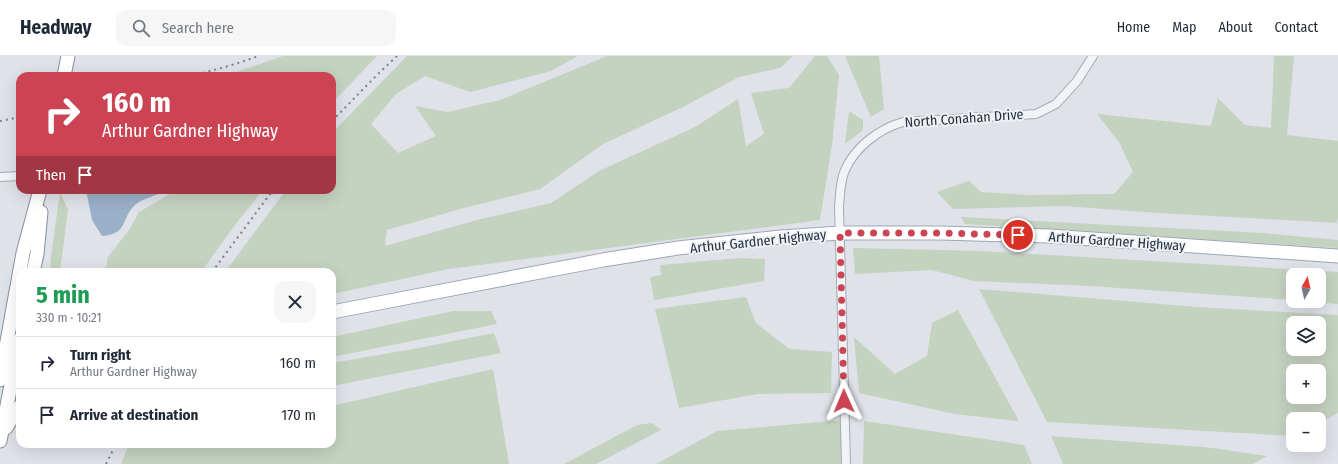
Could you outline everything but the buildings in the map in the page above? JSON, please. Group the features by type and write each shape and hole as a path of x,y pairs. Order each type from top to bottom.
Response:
{"main road":[{"path":"65,72 68,56"},
{"path":"21,268 23,253 41,194"},
{"path":"34,268 37,254 42,194"},
{"name":"Arthur Gardner Highway","path":"336,313 603,260 670,250 781,237 840,233 940,233 1049,236 1338,256"},
{"path":"0,440 16,318"},
{"path":"0,349 14,336"},
{"path":"0,440 16,412"}],"street":[{"name":"North Conahan Drive","path":"846,464 839,206 840,190 845,171 855,154 873,137 892,125 902,122 1036,114 1056,104 1076,81 1093,56"},
{"path":"0,177 16,176"}],"green space":[{"path":"283,56 377,56 336,99 336,72 237,72"},
{"path":"407,56 578,56 551,71 470,92 425,76 396,94 371,124 398,153 436,136 415,106 448,112 500,100 607,56 793,56 780,68 739,77 683,107 603,144 540,189 464,208 387,230 385,246 477,220 551,203 599,171 695,127 738,99 746,146 764,134 751,93 789,88 815,56 827,56 839,75 832,145 820,220 449,269 336,293 336,268 228,268 283,194 336,194 336,129"},
{"path":"845,56 879,56 884,109 871,117"},
{"path":"1274,56 1294,56 1287,135 1338,141 1337,223 1064,206 953,209 937,192 969,181 981,192 1028,195 1114,194 1133,172 1119,142 1097,114 1211,126 1218,98 1245,125 1271,128"},
{"path":"849,111 863,120 863,130 845,144"},
{"path":"60,194 61,194 68,209 61,268 50,268"},
{"path":"170,194 260,194 204,268 106,268 108,257 129,230 139,212"},
{"path":"961,217 1263,233 1338,240 1338,248 965,224"},
{"path":"853,248 981,251 1286,269 1286,300 1090,286 974,281 932,270 855,274"},
{"path":"739,258 765,259 764,281 654,300 650,277 661,275 660,265"},
{"path":"1326,271 1338,272 1338,304 1326,303"},
{"path":"979,289 1197,307 1338,315 1338,413 1326,420 1326,412 1286,412 1286,436 1047,422"},
{"path":"746,297 756,323 789,349 832,352 831,393 758,394 679,408 655,309"},
{"path":"958,310 1019,421 955,414 859,393 854,337 895,374 927,356 932,323"},
{"path":"453,311 491,311 497,324 336,356 336,336"},
{"path":"494,333 501,353 336,385 336,362"},
{"path":"493,369 509,464 121,464 127,448 336,448 336,405"},
{"path":"843,420 842,464 656,464 717,431"},
{"path":"864,421 1024,445 1032,464 863,464"},
{"path":"652,423 661,430 596,464 564,464 637,425"},
{"path":"1051,436 1205,447 1267,456 1253,464 1063,464"}],"water":[{"path":"87,194 158,194 135,205 130,210 120,229 111,235 102,236 92,220"}],"railway":[{"path":"206,72 259,56"},
{"path":"336,117 397,56"},
{"path":"0,121 16,118"},
{"path":"215,268 270,194"},
{"path":"106,464 114,448"}],"route":[{"path":"844,401 840,233 1018,235"}]}
